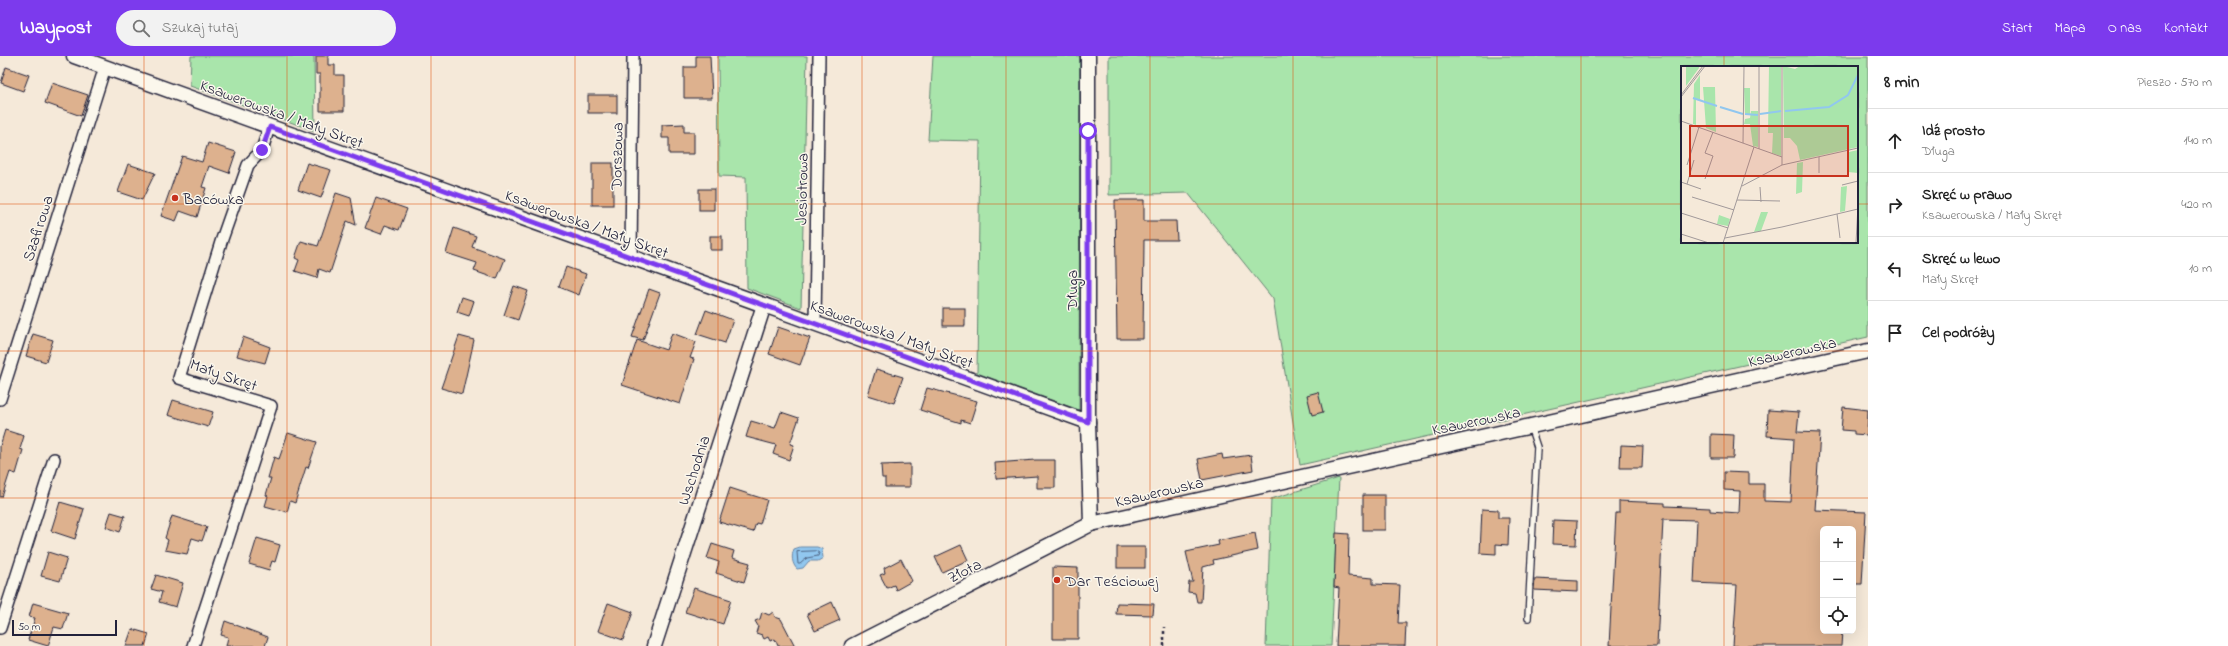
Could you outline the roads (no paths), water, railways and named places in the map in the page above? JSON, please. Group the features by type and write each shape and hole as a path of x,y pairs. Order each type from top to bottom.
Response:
{"street":[{"name":"Ksawerowska / Mały Skręt","path":"74,56 1088,422"},
{"name":"Dorszowa","path":"631,257 633,56"},
{"name":"Jesiotrowa","path":"816,323 819,56"},
{"name":"Długa","path":"1088,56 1088,422 1091,524"},
{"name":"Szafirowa","path":"0,399 105,67"},
{"name":"Mały Skręt","path":"193,646 271,406 179,378 221,242 248,165 262,150 270,127"},
{"name":"Wschodnia","path":"654,646 764,305"},
{"name":"Ksawerowska","path":"1091,524 1868,351"},
{"path":"0,628 54,459"},
{"name":"Złota","path":"852,646 1091,524"}],"lane":[{"path":"1528,618 1536,448 1530,426"}],"water":[{"path":"800,547 817,547 822,549 823,558 818,561 809,561 803,568 797,569 792,560 792,554 794,549"}],"place":[{"name":"Bacówka","path":"175,198"},
{"name":"Dar Teściowej","path":"1057,580"}]}
